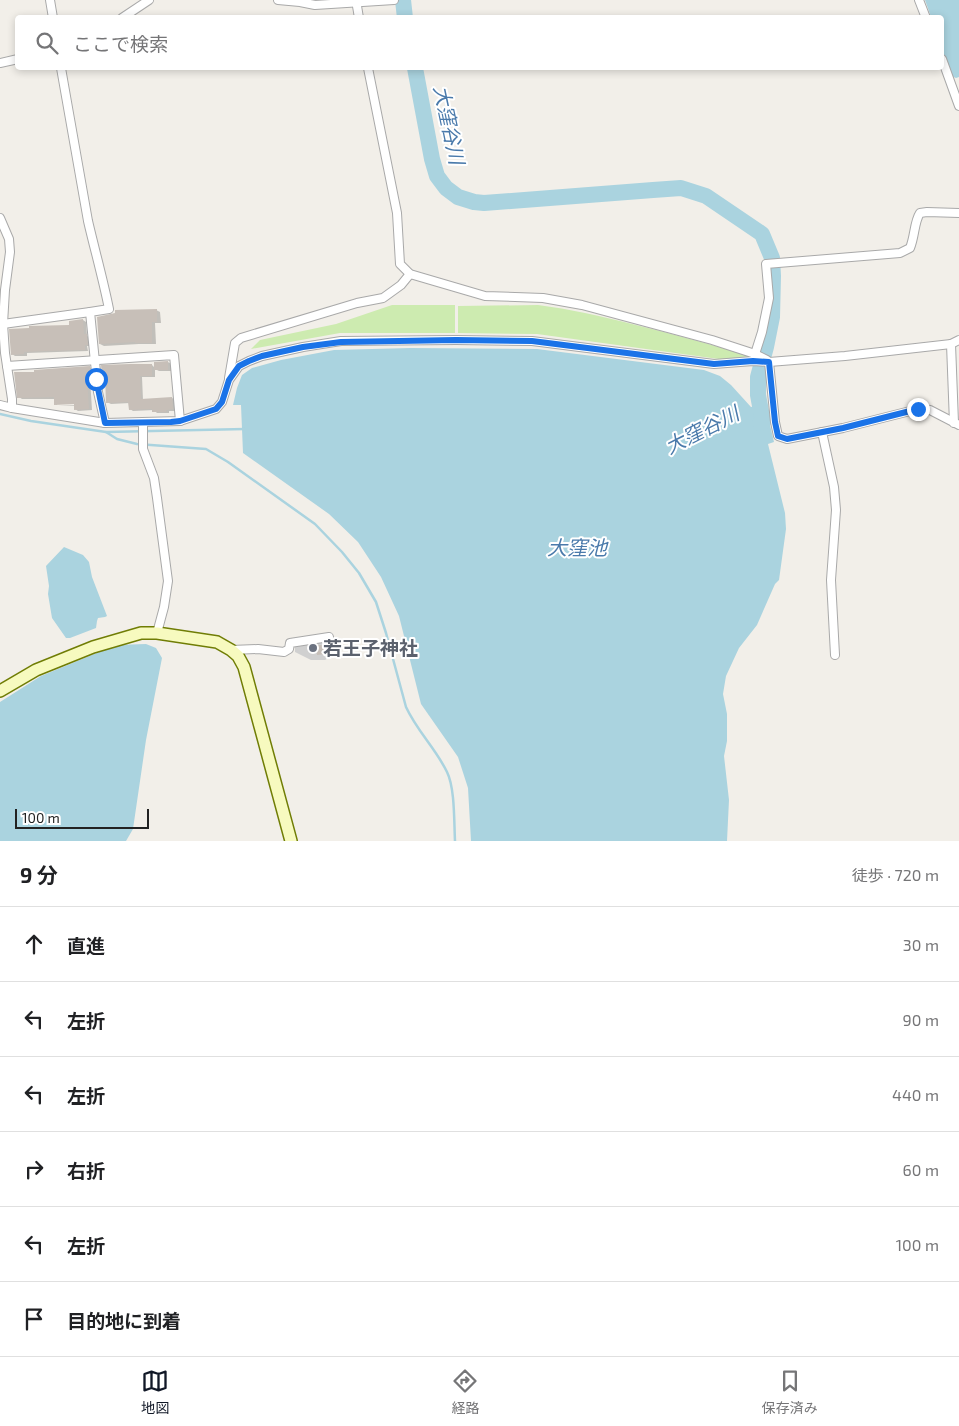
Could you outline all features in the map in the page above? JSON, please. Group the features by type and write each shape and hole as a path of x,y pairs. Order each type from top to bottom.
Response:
{"street":[{"path":"50,0 52,15"},
{"path":"126,15 149,0"},
{"path":"278,0 315,5 394,0"},
{"path":"919,0 925,15"},
{"path":"356,2 358,15"},
{"path":"0,63 15,60"},
{"path":"944,65 959,106"},
{"path":"3,324 109,309 88,222 61,70"},
{"path":"368,70 397,214 400,264 410,274 486,296 543,298 582,305 712,340 763,359"},
{"path":"957,424 930,410 918,409 787,439 778,436 763,359 762,332 769,298 766,264 900,253 910,248 914,238 916,219 920,214 927,212 959,213"},
{"path":"0,218 9,239 10,252 3,324 12,408"},
{"path":"0,404 12,408 105,423 143,425 180,421 216,409 222,402 229,380 235,343 241,338 383,298 401,285 410,274"},
{"path":"90,312 98,392 105,423"},
{"path":"229,380 239,366 262,356 303,347 341,342 532,341 714,364 763,359 845,356 951,344 959,340"},
{"path":"951,344 957,424"},
{"path":"7,366 174,356 180,421"},
{"path":"143,425 143,443 154,478 168,581 157,634"},
{"path":"822,432 834,488 836,510 831,580 835,655"},
{"path":"0,691 36,670 93,647 130,635 141,633 157,634 217,642 238,656 244,667 291,841"},
{"path":"230,650 284,652 289,649 290,643 329,637"}],"shaded area":[{"name":"若王子神社","path":"322,640 327,641 331,645 330,657 325,660 311,660 295,652 295,645"}],"green space":[{"path":"392,305 455,305 455,333 340,333 251,349 260,340 336,324"},
{"path":"538,305 620,321 692,339 751,357 750,359 726,360 537,334 458,333 458,306"}],"water":[{"path":"925,0 959,0 959,77 951,76 944,54 944,15 930,15"},
{"name":"大窪池","path":"410,348 537,349 704,370 720,376 751,407 765,404 774,442 768,444 785,513 786,529 779,580 775,584 757,625 739,648 726,676 723,694 727,714 727,741 724,756 729,800 727,841 471,841 468,788 458,757 421,704 399,616 381,577 358,542 329,514 243,453 241,405 233,405 242,375 252,368 281,360 334,350"},
{"path":"64,547 83,555 89,562 92,577 107,616 98,618 96,628 70,638 66,638 52,618 46,566"},
{"path":"146,644 156,648 162,658 146,740 133,829 126,841 0,841 0,702 41,676 116,645"}],"building":[{"path":"157,309 157,322 152,322 152,343 99,344 97,317 115,313 115,310"},
{"path":"83,319 84,334 87,334 88,345 85,345 85,350 24,352 24,354 11,355 9,329 29,328 29,326 69,325 69,321"},
{"path":"168,361 168,370 154,370 154,362"},
{"path":"152,364 152,376 140,376 141,399 172,397 173,409 166,410 166,412 152,412 152,409 129,410 128,402 106,403 105,376 102,376 101,365"},
{"path":"90,366 91,376 87,376 89,409 74,410 74,404 54,405 54,397 17,398 14,372 34,372 34,370"},
{"path":"316,645 324,645 325,654 317,655"}],"waterway":[{"name":"大窪谷川","path":"403,0 405,15"},
{"name":"大窪谷川","path":"415,70 432,159 437,176 446,188 458,197 484,203 681,188 706,196 762,234 772,258 773,276 772,317 758,377 758,395 763,422 760,423"},
{"path":"0,414 31,421 106,432 245,429"},
{"path":"106,432 117,439 137,444 206,449 228,462 315,524 342,552 359,573 376,602 406,707 438,756 450,779 453,796 455,841"}],"place":[{"name":"若王子神社","path":"313,648"}],"route":[{"path":"96,379 105,423 171,422 180,421 216,409 222,402 229,380 239,366 262,356 303,347 341,342 532,341 714,364 767,361 769,362 778,436 787,439 843,428 918,409"}]}
